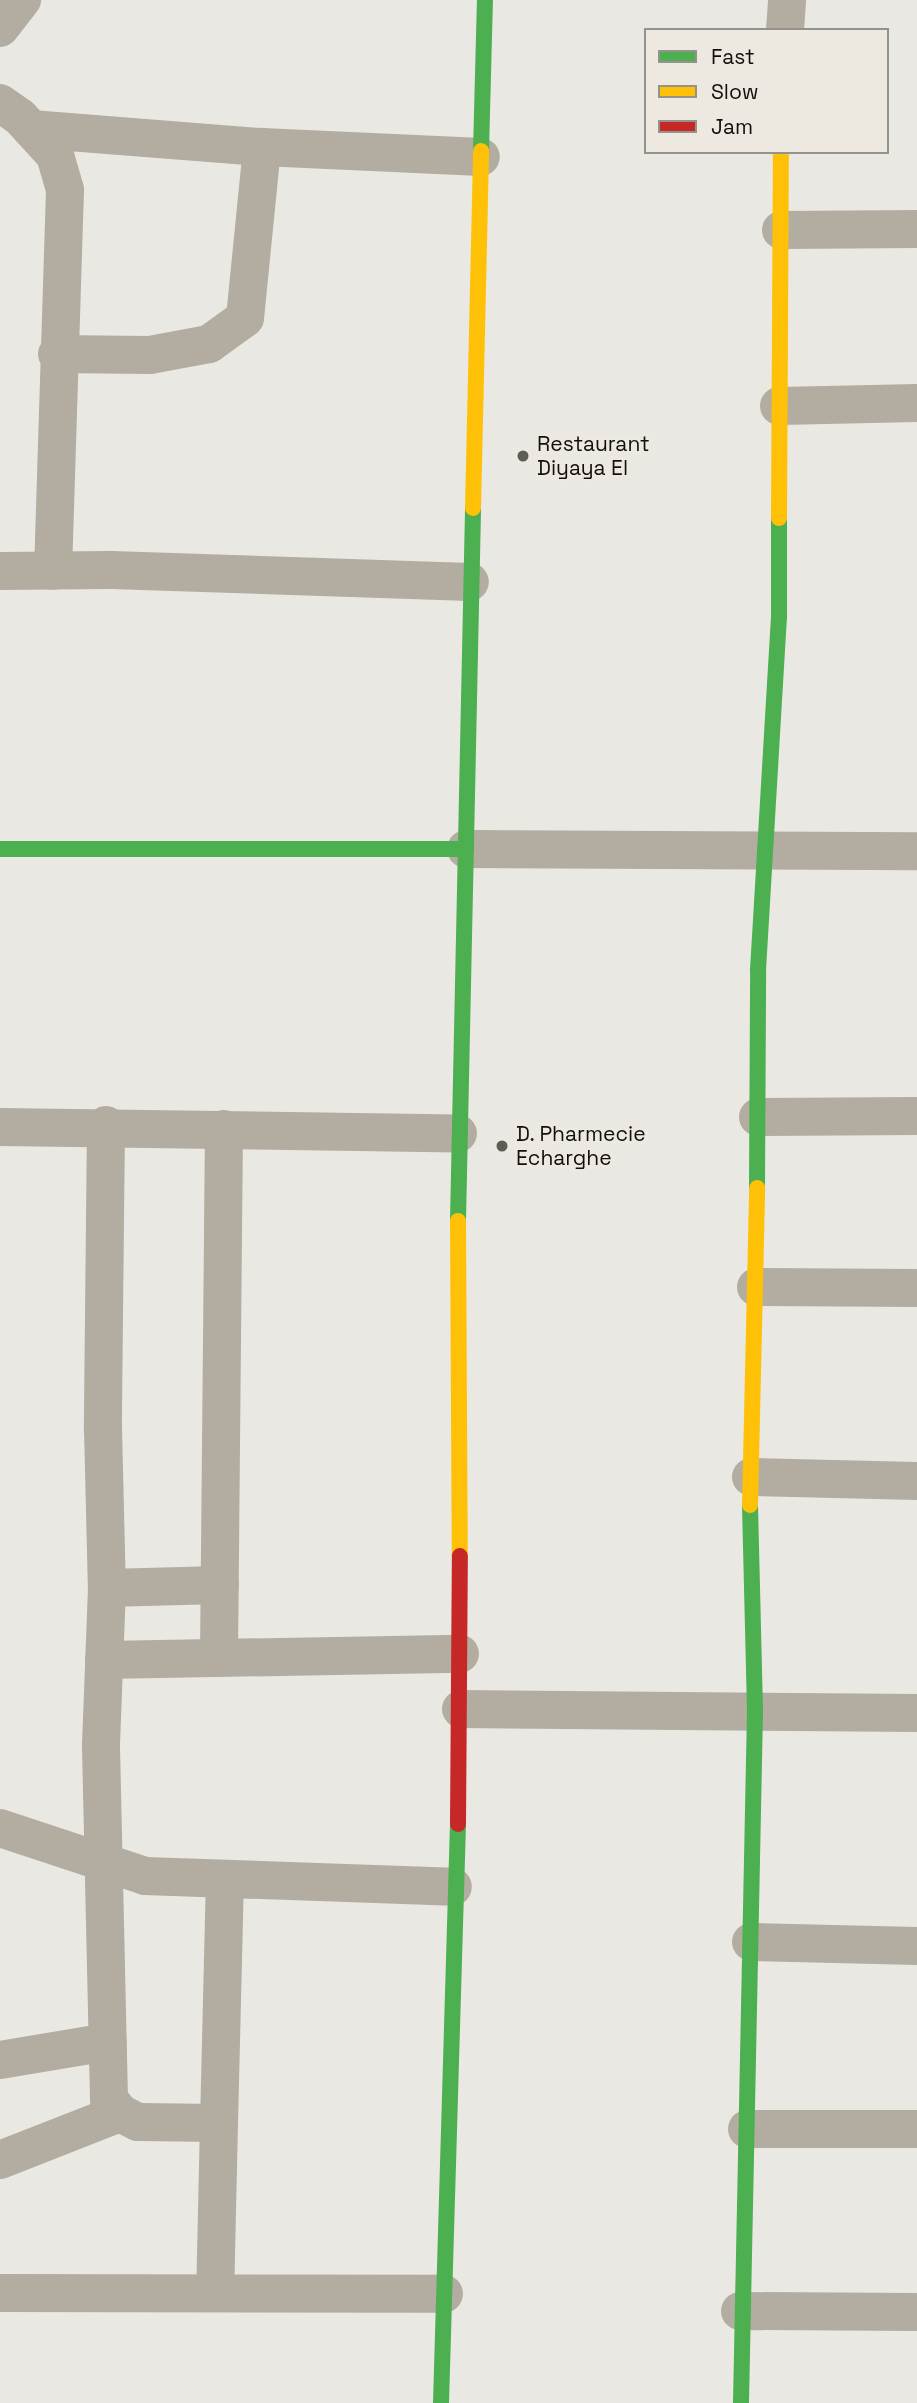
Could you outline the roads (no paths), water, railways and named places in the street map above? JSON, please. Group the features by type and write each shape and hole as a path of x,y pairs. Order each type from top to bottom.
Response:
{"street":[{"path":"0,28 22,0"},
{"path":"441,2403 453,1888 461,1709 458,1133 485,0"},
{"path":"785,28 786,0"},
{"path":"0,103 32,130 55,155 65,190 57,355 53,571"},
{"path":"32,130 262,147 481,157"},
{"path":"57,355 150,355 209,344 245,318 262,147"},
{"path":"740,2403 755,1710 748,1553 765,850 779,617 781,154"},
{"path":"780,230 917,229"},
{"path":"779,406 917,403"},
{"path":"0,571 470,582"},
{"path":"0,849 917,851"},
{"path":"758,1117 917,1116"},
{"path":"0,1127 106,1125 458,1133"},
{"path":"106,1125 103,1429 107,1588 101,1747 106,1865 109,2099 120,2113 138,2122 219,2123"},
{"path":"219,1658 224,1129"},
{"path":"756,1287 917,1288"},
{"path":"751,1476 917,1481"},
{"path":"107,1588 220,1585"},
{"path":"104,1660 460,1654"},
{"path":"461,1709 917,1713"},
{"path":"0,1828 145,1876 453,1888"},
{"path":"215,2293 225,1879"},
{"path":"751,1942 917,1946"},
{"path":"0,2060 108,2042"},
{"path":"0,2160 120,2113"},
{"path":"747,2129 917,2129"},
{"path":"0,2293 444,2294"},
{"path":"740,2311 917,2312"}],"place":[{"name":"Restaurant Diyaya El","path":"523,456"},
{"name":"D. Pharmecie Echarghe","path":"502,1146"}]}
